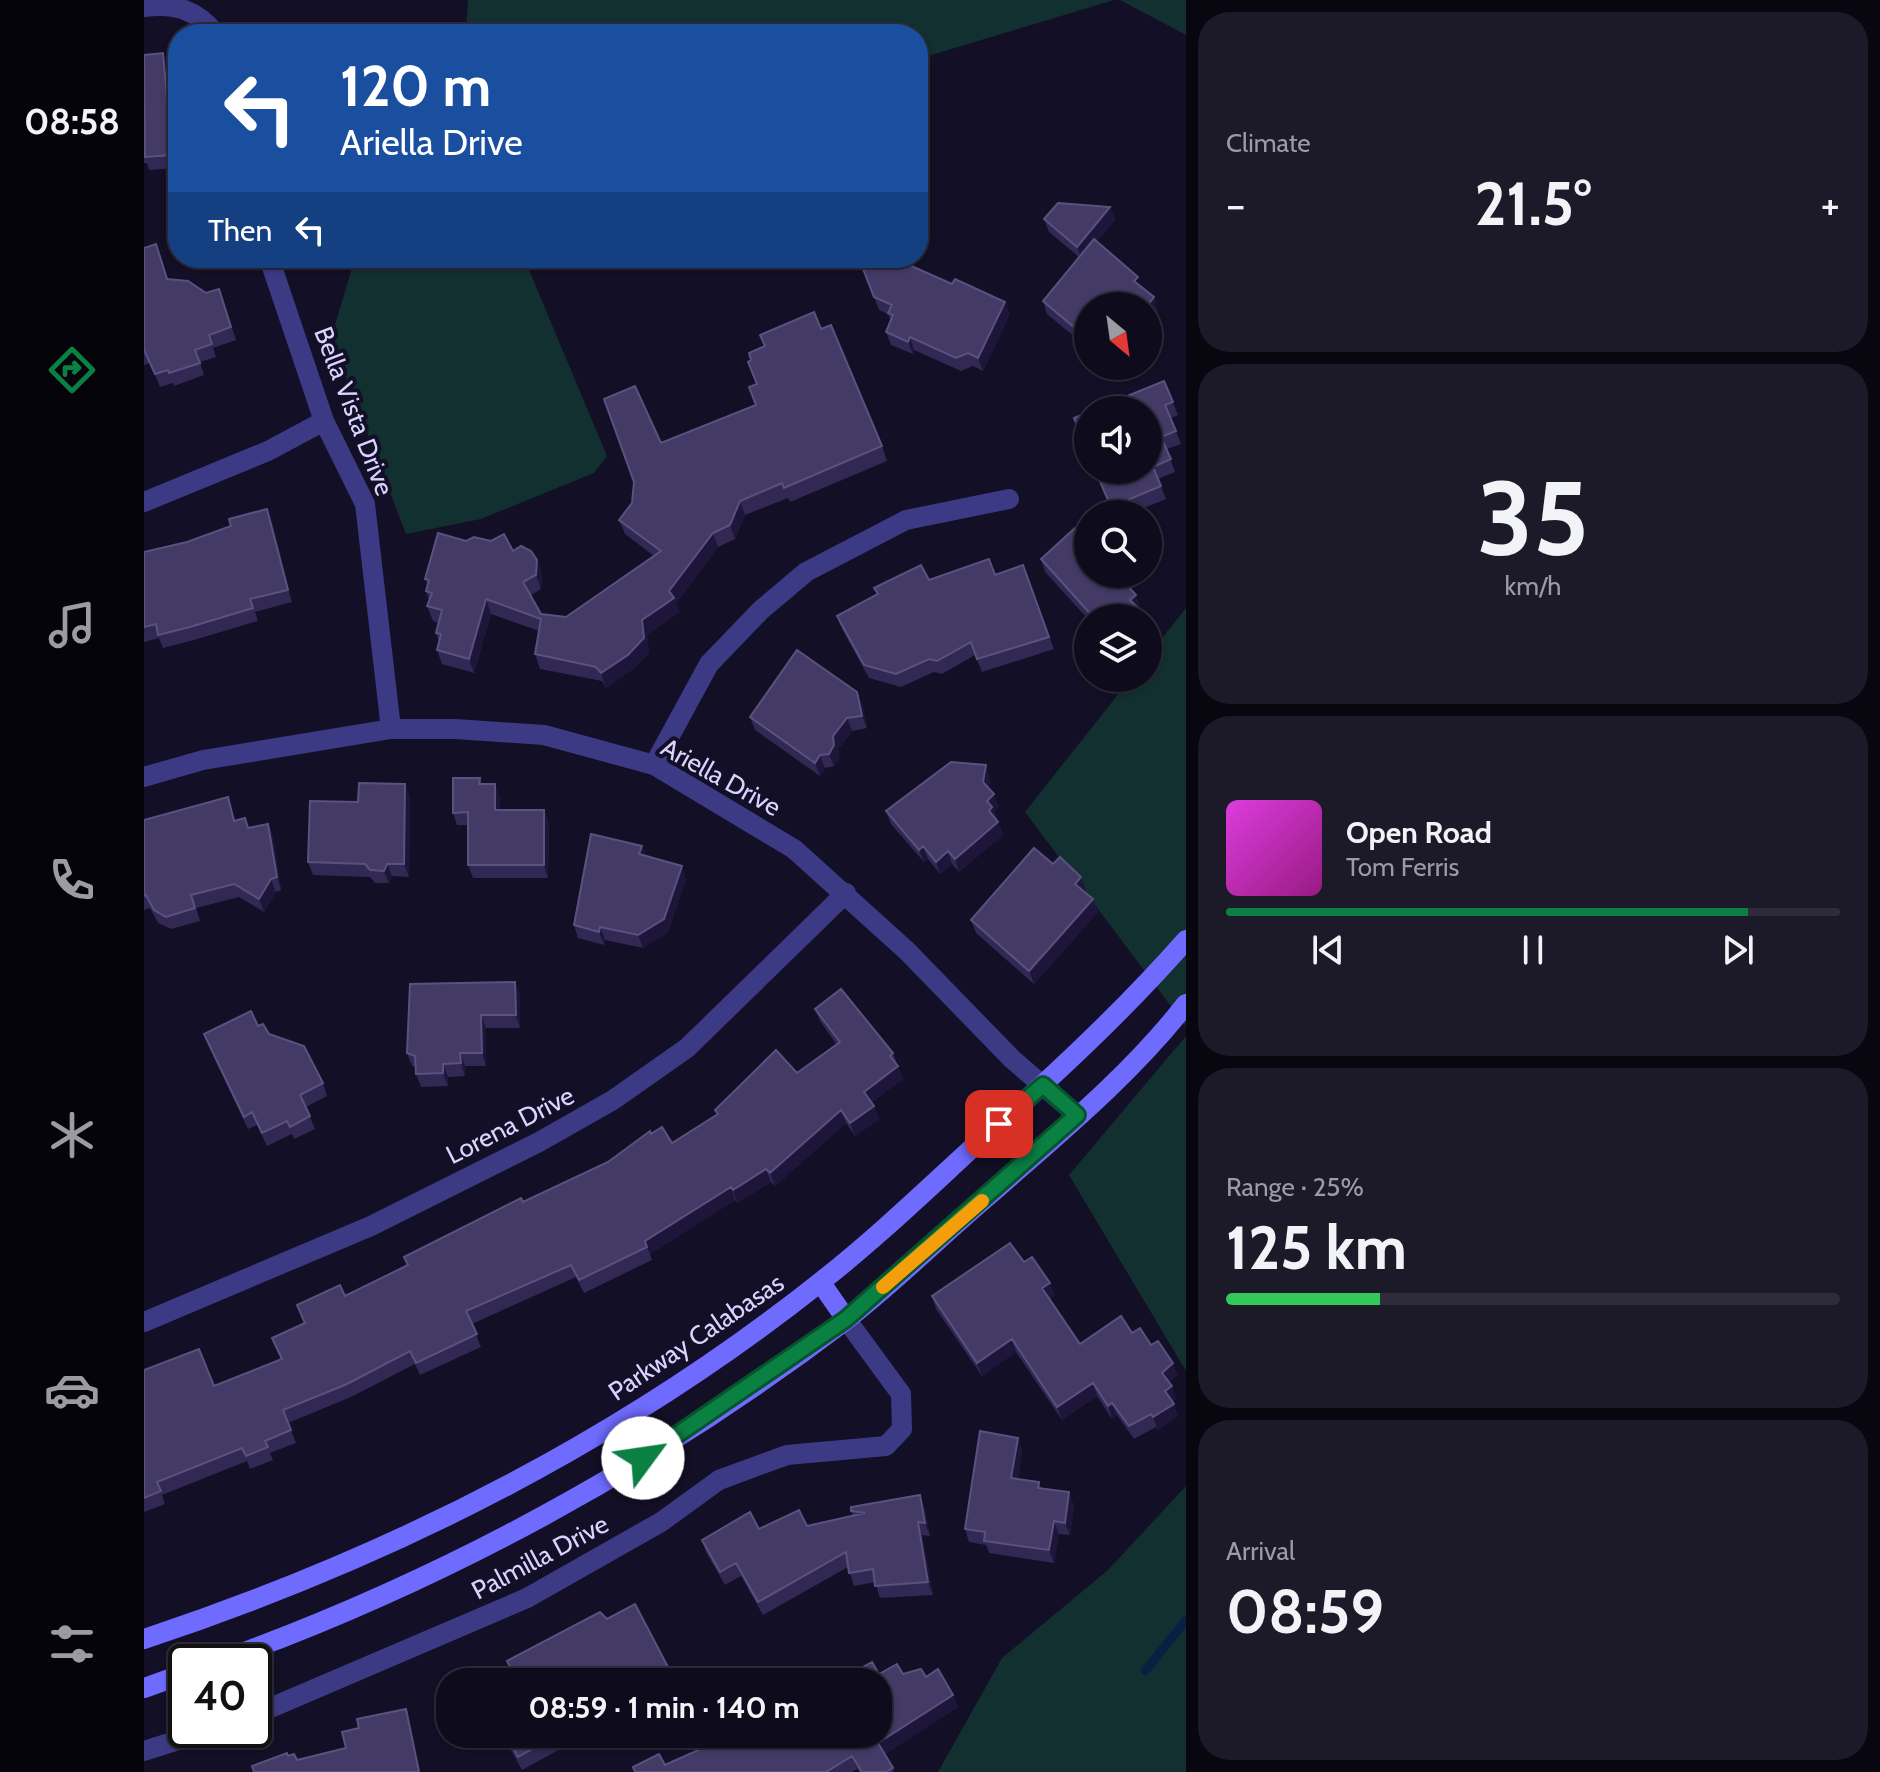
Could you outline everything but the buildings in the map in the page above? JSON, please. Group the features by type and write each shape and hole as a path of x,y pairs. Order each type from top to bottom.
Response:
{"street":[{"path":"144,7 167,4 193,12 206,24"},
{"name":"Bella Vista Drive","path":"272,268 324,421 365,504 391,729"},
{"path":"144,502 268,451 324,421"},
{"path":"654,765 709,664 761,610 806,572 906,520 1009,499"},
{"name":"Ariella Drive","path":"144,777 203,760 391,729 455,729 544,735 654,765 794,849 846,893 995,1041 1077,1115"},
{"name":"Lorena Drive","path":"144,1322 371,1226 539,1142 613,1100 687,1048 846,893"},
{"name":"Parkway Calabasas","path":"144,1639 243,1605 446,1519 564,1456 708,1364 821,1283 1043,1085 1148,984 1186,940"},
{"path":"267,1644 483,1549 669,1443 846,1319 1077,1115 1161,1036 1186,1004"},
{"path":"821,1283 846,1319"},
{"name":"Palmilla Drive","path":"272,1707 527,1598 661,1522 719,1480 787,1455 886,1446 902,1429 901,1394 846,1319"},
{"path":"144,1688 168,1679"},
{"path":"144,1751 168,1743"}],"green space":[{"path":"468,0 1114,0 928,56 928,24 467,24"},
{"path":"1120,0 1186,0 1186,35"},
{"path":"352,268 528,268 607,456 594,473 481,519 406,534 331,338"},
{"path":"1186,608 1186,1026 1025,812 1120,692 1162,692 1162,638"},
{"path":"1186,1036 1186,1371 1069,1175"},
{"path":"1186,1486 1186,1772 938,1772 1002,1658 1108,1570"}],"waterway":[{"path":"1145,1671 1186,1620"}],"slow traffic":[{"path":"883,1287 982,1201"}],"route":[{"path":"643,1458 846,1319 1077,1115 1043,1085 999,1124"}]}
